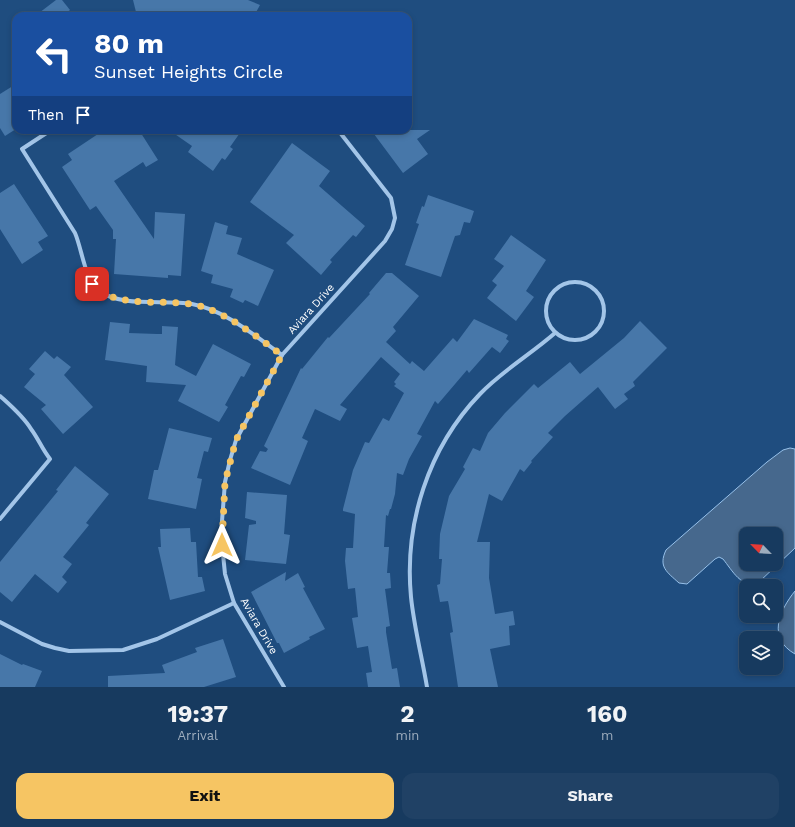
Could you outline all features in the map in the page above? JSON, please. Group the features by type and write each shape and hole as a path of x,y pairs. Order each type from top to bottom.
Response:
{"street":[{"path":"45,134 22,149 75,233 80,244 87,272 92,284 99,291 109,296 125,300 192,304 206,308 246,330 282,355"},
{"name":"Aviara Drive","path":"284,687 234,602 225,574 221,534 225,482 236,440 282,355 385,241 392,229 395,218 391,198 341,134"},
{"path":"569,283 583,283 592,287 603,301 604,316 602,324 592,336 585,339 569,340 555,333 549,325 547,316 547,306 550,297 556,290 569,283"},
{"path":"427,687 411,598 410,545 414,521 429,473 438,453 451,432 481,394 555,333"},
{"path":"0,396 14,408 31,428 43,450 50,458 0,519"},
{"path":"0,622 42,644 55,648 70,651 123,650 157,639 234,602"}],"water":[{"path":"790,448 795,449 795,548 783,559 783,527 739,527 739,571 771,571 762,579 740,579 723,559 719,557 687,584 679,583 663,565 666,550 767,462 783,450"},
{"path":"795,591 795,654 786,648 783,643 783,631 778,631 778,624 783,623 783,610"}],"building":[{"path":"56,0 62,0 70,10 67,12 40,12"},
{"path":"133,0 248,0 260,5 256,12 136,12"},
{"path":"12,86 12,132 5,136 0,128 0,94"},
{"path":"412,130 430,130 417,139 428,154 403,173 374,134 412,134"},
{"path":"98,134 142,134 158,160 146,167 143,162 114,181 154,239 155,212 185,214 181,276 168,275 168,278 114,274 116,239 113,239 113,230 96,206 90,210 62,167 72,160 68,154"},
{"path":"175,134 239,134 230,147 233,149 225,160 222,158 213,171 188,152 192,146"},
{"path":"292,143 330,171 319,186 365,226 356,237 353,235 330,260 332,262 321,275 286,243 294,235 250,202"},
{"path":"14,184 48,236 38,242 43,250 22,264 0,229 0,193"},
{"path":"428,195 474,211 470,223 464,222 460,235 455,236 441,277 405,265 419,224 416,223"},
{"path":"215,222 228,226 226,234 242,238 237,254 274,270 258,306 245,300 243,303 230,297 233,289 211,283 213,275 201,271"},
{"path":"511,235 546,260 526,291 534,297 516,321 487,298 497,285 492,281 504,266 494,259"},
{"path":"386,273 392,273 419,296 393,327 396,331 386,342 410,364 412,361 424,371 453,338 457,342 474,319 508,335 506,339 509,341 500,353 492,347 469,373 467,370 438,404 435,401 417,434 422,436 409,459 403,475 397,473 395,494 388,516 386,515 384,547 389,547 387,573 390,573 391,588 385,589 390,626 386,627 386,632 392,669 397,668 400,687 368,687 366,673 372,672 368,646 357,648 352,618 358,617 355,588 348,589 345,561 346,548 353,548 355,514 343,511 343,509 353,470 365,442 369,443 383,418 389,421 404,393 394,386 396,384 394,382 400,374 381,357 340,405 347,409 340,421 315,409 302,438 308,441 290,485 251,468 260,451 266,452 268,449 264,446 301,368 302,369 328,337 329,338 370,294 369,293"},
{"path":"640,321 667,348 633,382 635,386 624,394 628,399 615,409 598,387 548,433 553,437 531,461 532,462 524,472 520,469 502,501 489,494 477,542 490,542 489,578 495,614 513,611 515,625 509,626 510,645 490,649 498,687 458,687 450,633 453,632 448,601 440,602 437,585 440,584 442,559 439,559 440,534 449,496 465,469 463,467 473,448 480,451 488,433 505,413 534,384 538,388 570,362 580,374 624,338"},
{"path":"110,322 130,324 129,333 162,334 162,326 178,327 175,365 196,376 213,344 251,364 244,377 241,376 225,405 228,407 219,422 178,401 186,385 146,382 147,366 105,360"},
{"path":"45,351 54,359 57,356 71,367 64,375 93,407 63,434 41,409 46,405 24,387 35,374 29,369"},
{"path":"169,428 212,438 208,452 204,451 197,478 202,479 196,509 148,499 154,470 158,470"},
{"path":"75,466 109,494 86,523 89,525 63,557 72,564 62,577 67,582 58,593 35,574 12,602 0,592 0,562 58,491 56,490"},
{"path":"247,492 287,495 284,534 290,535 286,564 245,560 249,525 256,524 256,521 245,518"},
{"path":"190,528 191,542 196,542 198,577 202,577 205,591 170,600 158,547 161,547 160,529"},
{"path":"286,572 285,581 298,573 305,587 303,588 325,629 284,653 279,643 277,643 251,592"},
{"path":"223,639 236,677 204,687 108,687 108,676 165,673 162,665 197,652 195,648"},
{"path":"0,654 22,665 23,664 42,671 35,687 0,687"}],"route":[{"path":"92,284 99,291 109,296 125,300 192,304 206,308 246,330 282,355 236,440 225,482 221,534 222,545"}]}
